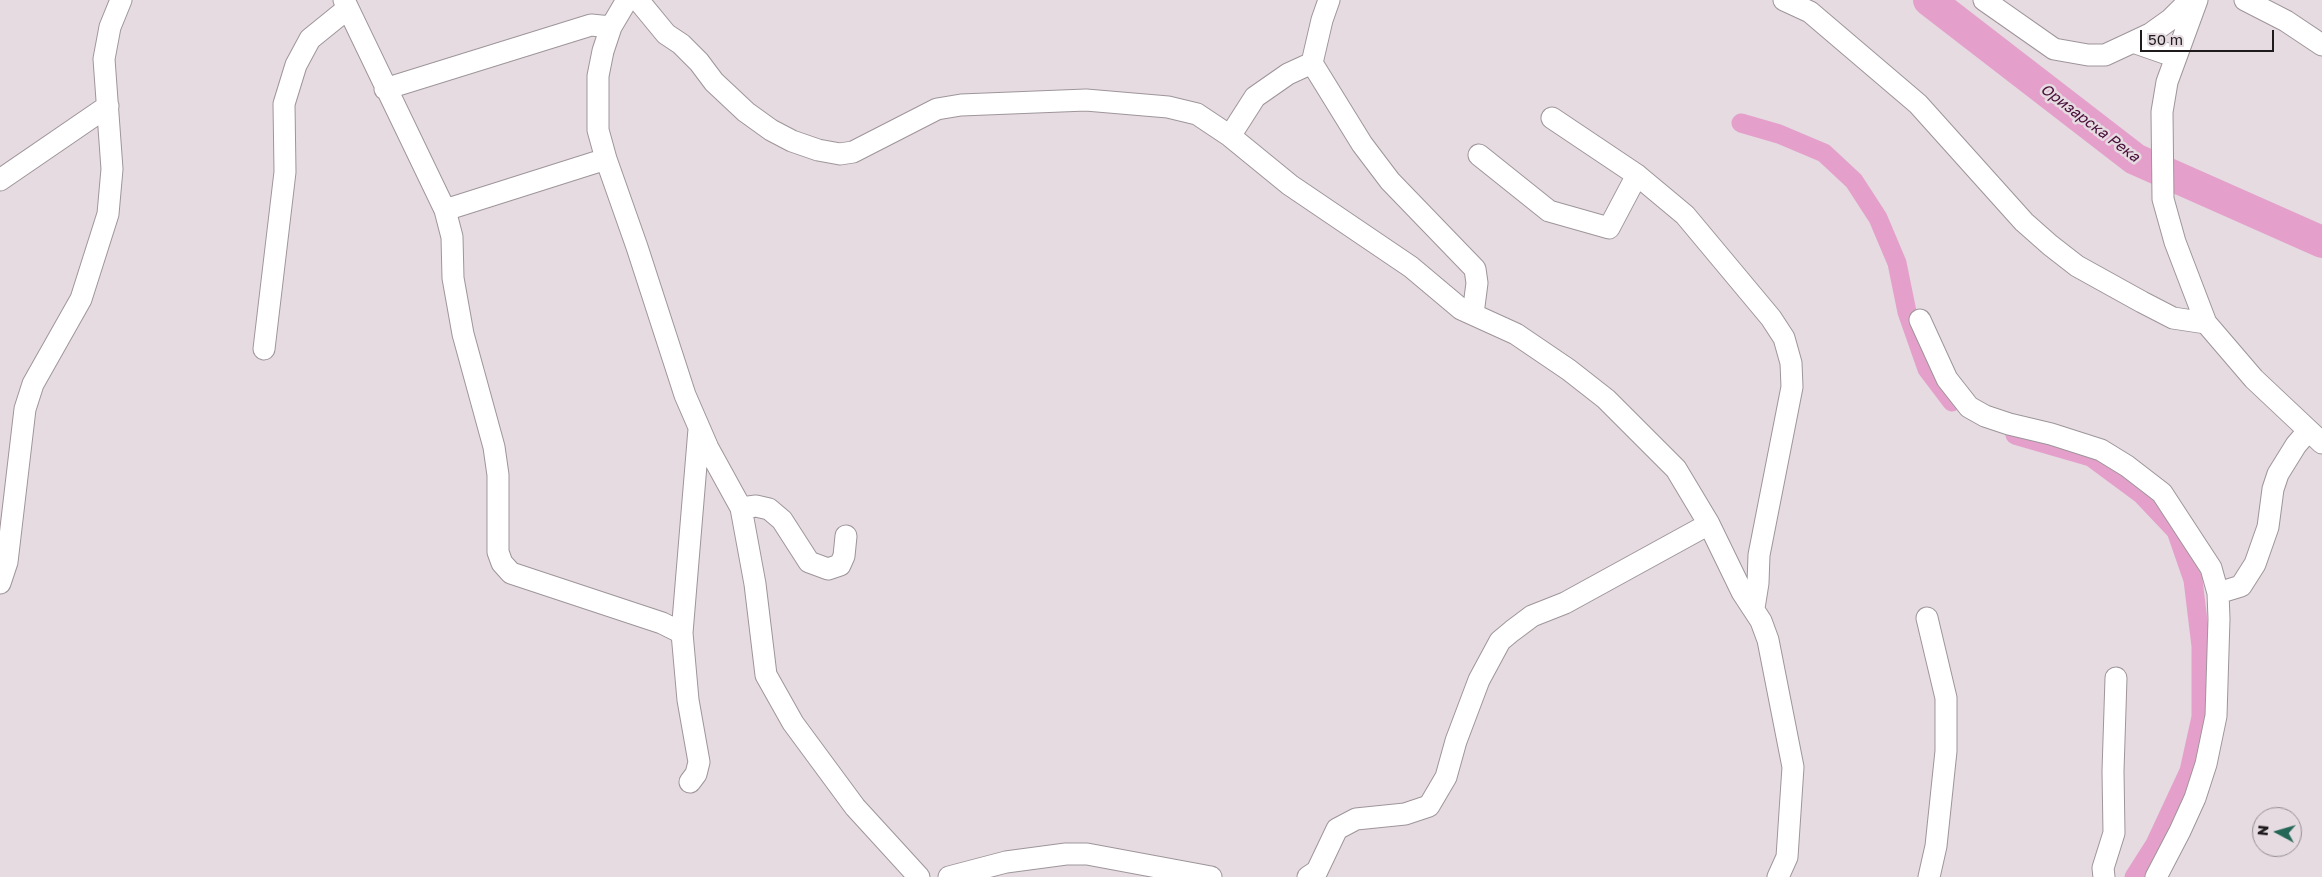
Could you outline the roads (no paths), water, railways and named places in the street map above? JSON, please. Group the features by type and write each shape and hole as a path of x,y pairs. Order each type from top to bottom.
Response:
{"street":[{"path":"0,582 7,562 25,409 33,384 81,299 108,214 112,169 104,59 110,27 121,0"},
{"path":"627,0 611,27 603,51 597,84 598,130 674,366 699,428 741,508 755,584 766,675 794,723 855,807 920,877"},
{"path":"638,0 650,18 666,34 680,44 714,82 746,112 778,134 818,150 840,154 853,152 937,109 961,105 1086,100 1168,107 1197,114 1230,136 1290,185 1411,267 1461,309 1516,334 1606,399 1676,469 1709,524 1742,592 1754,608 1768,640 1793,767 1787,857 1778,877"},
{"path":"1330,0 1322,20 1312,63 1362,144 1390,181 1475,269 1477,283 1473,314"},
{"path":"1784,0 1810,12 1918,104 2024,222 2077,266 2173,318 2206,323"},
{"path":"1984,0 2054,49 2088,56 2123,47 2150,34 2171,19 2190,0"},
{"path":"2197,0 2172,70 2162,112 2163,200 2175,242 2206,323 2254,379 2315,437 2296,445 2278,474 2273,489 2268,526 2255,564 2241,586 2218,593"},
{"path":"2245,0 2286,21 2322,45"},
{"path":"264,349 284,172 284,104 296,65 310,39 346,4 385,89 445,210 452,237 453,278 463,334 494,447 499,491 498,552 502,563 510,573 662,623 682,633"},
{"path":"385,89 591,25 611,27"},
{"path":"2123,47 2172,70"},
{"path":"1230,136 1255,97 1288,74 1312,63"},
{"path":"0,180 108,106"},
{"path":"1552,118 1637,175 1685,214 1771,318 1784,338 1791,363 1792,387 1759,555 1758,583 1754,608"},
{"path":"1478,155 1549,211 1609,228 1637,175"},
{"path":"445,210 606,159"},
{"path":"1920,320 1946,380 1969,407 1985,416 2009,424 2051,434 2101,450 2127,466 2162,493 2211,568 2218,593 2218,693 2216,716 2206,764 2180,831 2156,877"},
{"path":"690,782 696,774 699,762 688,700 682,633 699,428"},
{"path":"741,508 756,506 769,509 782,520 809,562 822,568 828,569 840,564 844,556 846,536"},
{"path":"1308,877 1317,871 1337,829 1356,819 1405,814 1429,806 1446,776 1456,741 1479,680 1500,642 1512,631 1532,616 1565,603 1709,524"},
{"path":"1927,618 1946,698 1946,733 1936,846 1929,877"},
{"path":"2104,877 2103,868 2114,833 2113,772 2116,678"},
{"path":"949,877 1006,862 1066,854 1087,854 1211,877"}],"waterway":[{"name":"Оризарска Река","path":"1929,0 2135,159 2322,242"},
{"path":"1741,123 1779,134 1824,153 1854,181 1878,218 1897,263 1907,312 1927,369 1952,402"},
{"path":"2015,435 2091,457 2141,494 2176,531 2193,580 2201,646 2201,717 2189,771 2155,844 2134,877"}]}
